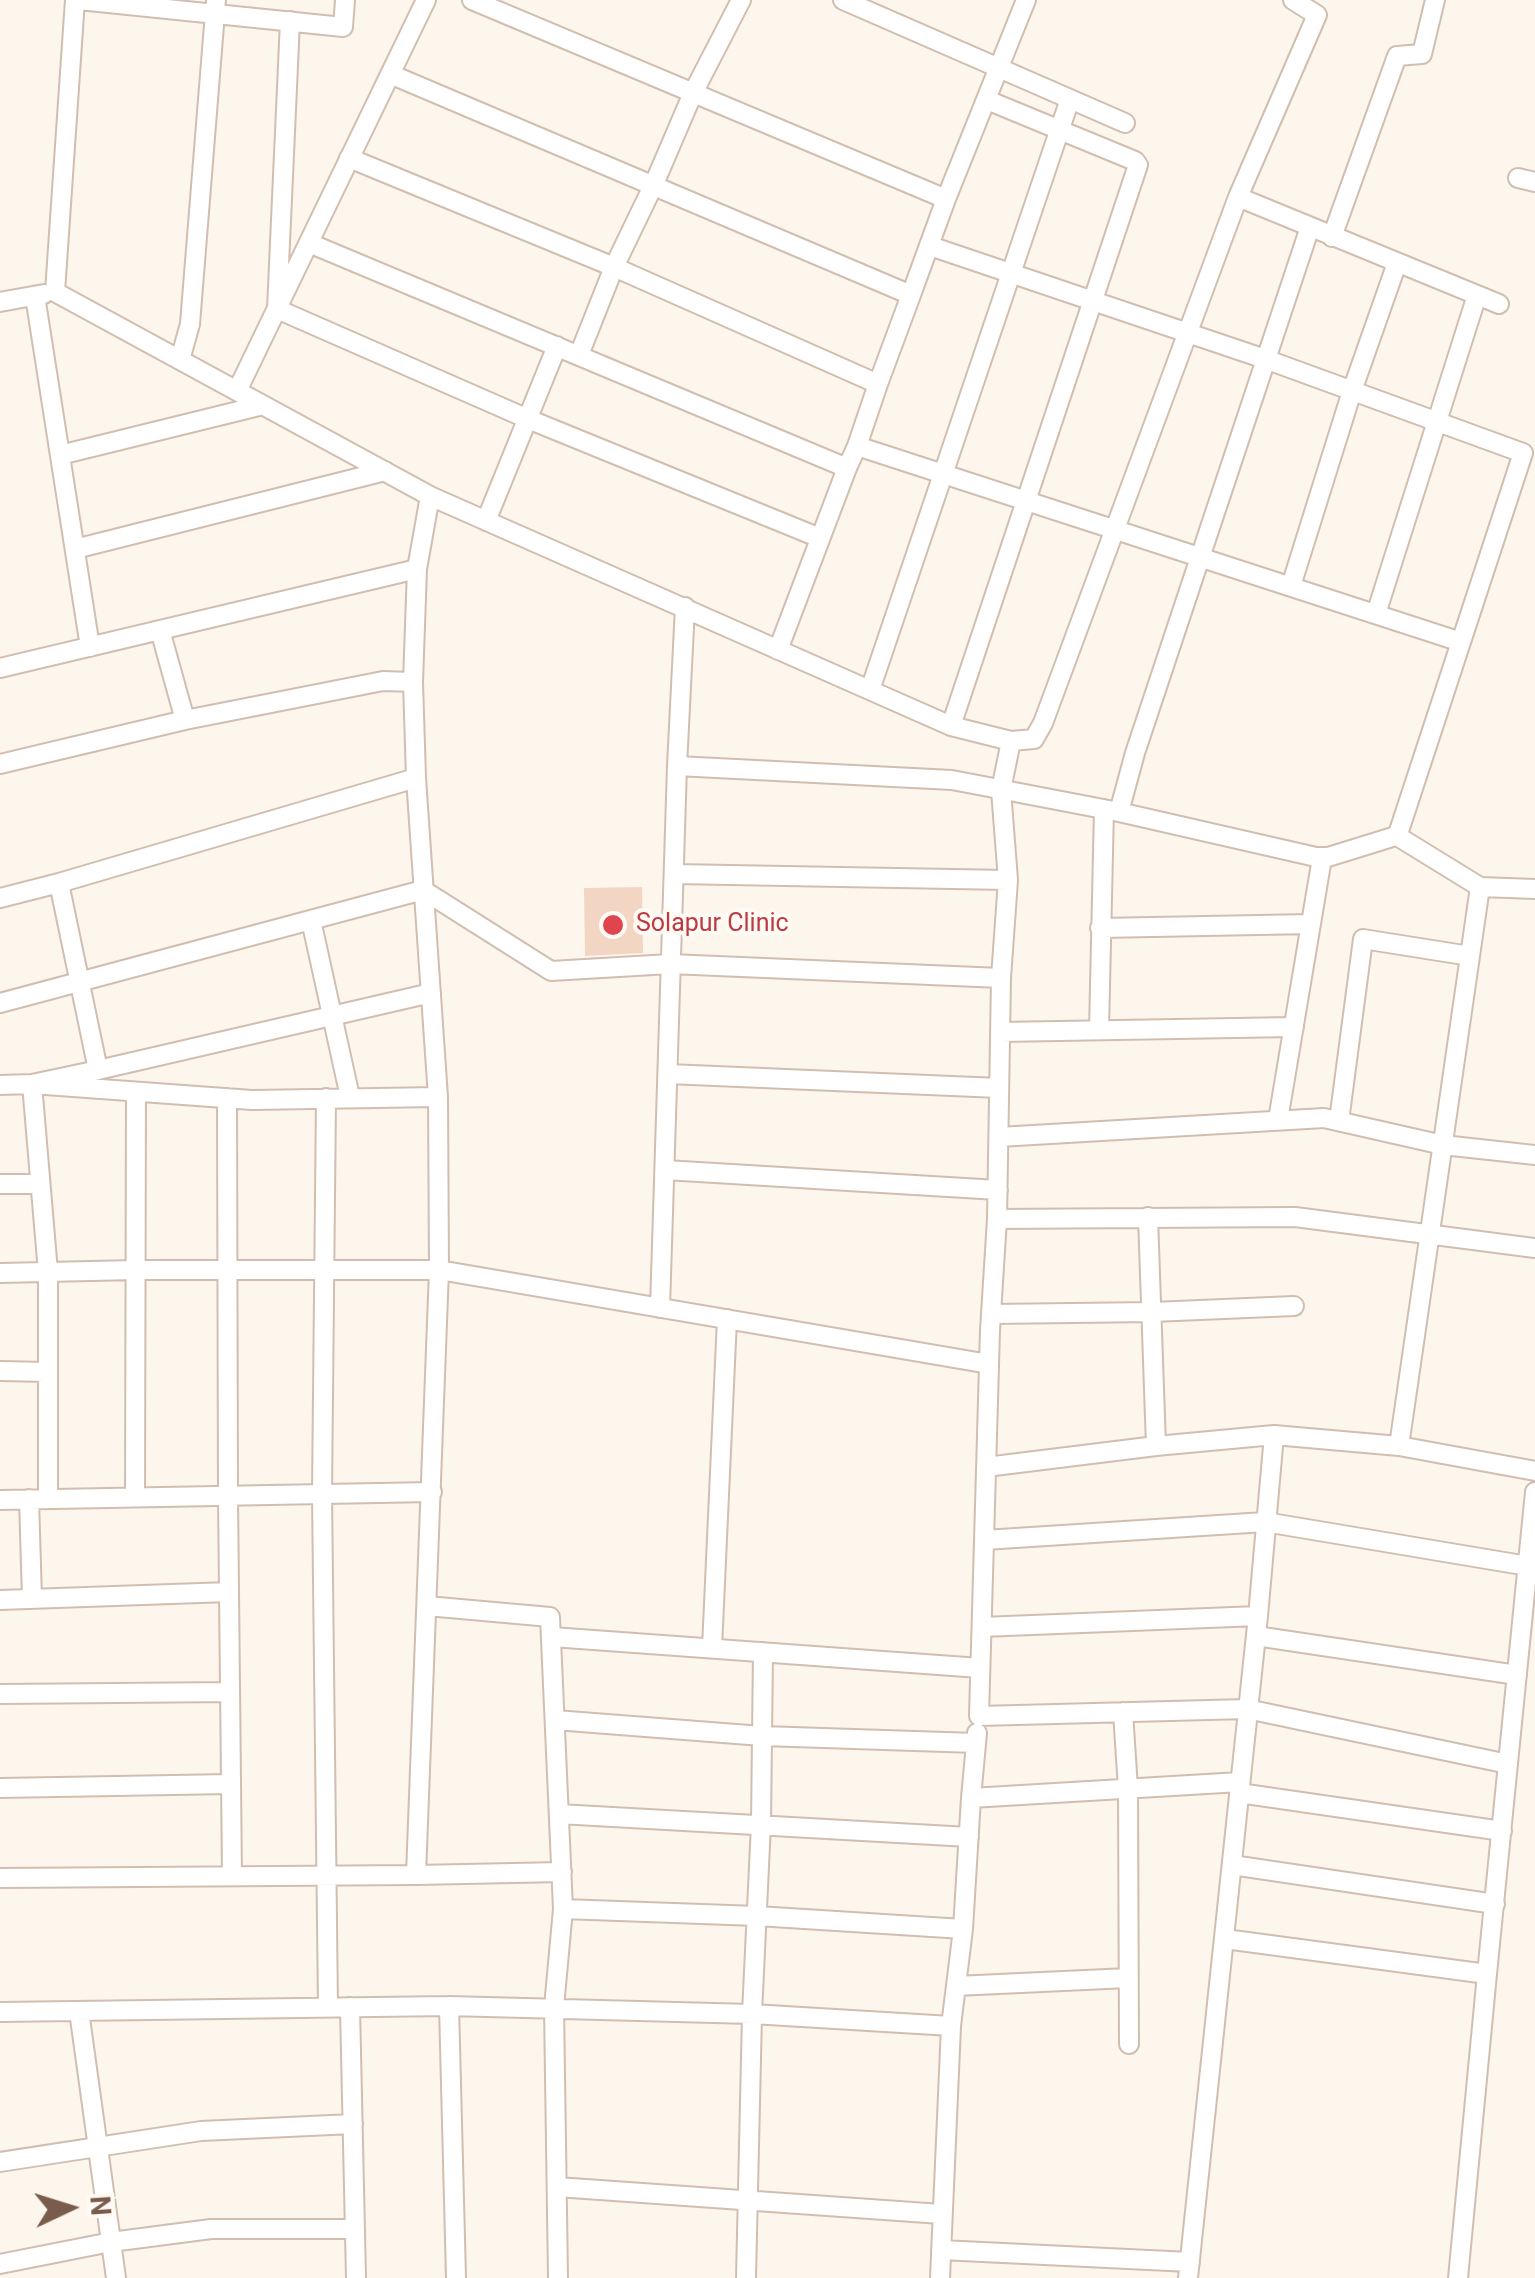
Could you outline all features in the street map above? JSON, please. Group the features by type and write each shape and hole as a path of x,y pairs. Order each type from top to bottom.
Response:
{"street":[{"path":"55,292 77,0 215,7 290,22 343,27 345,0"},
{"path":"237,391 426,0"},
{"path":"472,0 946,198"},
{"path":"579,355 614,267 693,93 741,0"},
{"path":"843,0 1125,123"},
{"path":"778,650 946,198 1026,0"},
{"path":"0,302 55,292 430,496 951,726 1011,741 1034,739 1116,530 1238,197 1317,15 1294,0"},
{"path":"1332,236 1397,56 1422,54 1435,0"},
{"path":"180,360 190,324 215,7"},
{"path":"277,309 290,22"},
{"path":"390,74 911,294"},
{"path":"870,690 1070,99"},
{"path":"951,726 1138,165 986,100"},
{"path":"350,158 614,267 878,384"},
{"path":"1238,197 1499,304"},
{"path":"1100,1030 1100,928 1112,811 1135,753 1310,228"},
{"path":"309,243 846,468"},
{"path":"930,246 1265,359 1524,453 1399,836 1480,887 1535,889"},
{"path":"1291,586 1352,390 1397,263"},
{"path":"1376,614 1477,295"},
{"path":"35,296 90,647"},
{"path":"277,309 528,419 820,538"},
{"path":"486,521 557,346"},
{"path":"60,455 262,405"},
{"path":"857,446 1461,642"},
{"path":"75,550 385,472"},
{"path":"416,1875 439,1270 438,1097 413,682 416,569 430,496"},
{"path":"0,668 416,569"},
{"path":"660,1308 685,608"},
{"path":"160,630 185,720"},
{"path":"0,764 185,720 383,681 413,682"},
{"path":"940,2278 952,2026 979,1716 989,1364 998,1218 1001,978 1008,880 1000,790 1011,741"},
{"path":"677,766 952,780 1322,858 1399,836"},
{"path":"0,898 416,778"},
{"path":"1278,1120 1322,858"},
{"path":"674,874 1008,880"},
{"path":"59,882 98,1070"},
{"path":"1399,1446 1480,887"},
{"path":"0,1002 423,890 551,971 670,964 1001,978"},
{"path":"311,920 350,1098"},
{"path":"1100,928 1312,924"},
{"path":"1339,1121 1363,938 1470,956"},
{"path":"32,1084 431,993"},
{"path":"1000,1032 1294,1027"},
{"path":"668,1074 1000,1088"},
{"path":"32,1084 48,1272 48,1372 32,1599"},
{"path":"0,1085 227,1098 438,1097"},
{"path":"135,1497 136,1092"},
{"path":"227,1098 232,1876"},
{"path":"326,1098 322,1494 328,2008"},
{"path":"999,1137 1324,1118 1443,1145 1535,1155"},
{"path":"665,1170 998,1190"},
{"path":"0,1184 40,1184"},
{"path":"998,1218 1295,1216 1535,1248"},
{"path":"1148,1217 1156,1446"},
{"path":"0,1273 439,1270 989,1364"},
{"path":"991,1314 1294,1306"},
{"path":"712,1648 727,1319"},
{"path":"0,1372 48,1372"},
{"path":"941,2250 1189,2270 1274,1435"},
{"path":"986,1466 1274,1435 1399,1446 1535,1471"},
{"path":"0,1500 432,1492"},
{"path":"1458,2278 1535,1492"},
{"path":"984,1540 1265,1522 1528,1566"},
{"path":"0,1600 229,1592"},
{"path":"427,1606 550,1617 563,1909 554,2008 558,2278"},
{"path":"982,1627 1258,1616"},
{"path":"1256,1636 1517,1675"},
{"path":"552,1637 980,1668"},
{"path":"746,2278 761,1824 762,1652"},
{"path":"0,1694 230,1692"},
{"path":"979,1716 1247,1709 1508,1764"},
{"path":"1123,1712 1128,1789 1128,2044"},
{"path":"555,1720 762,1736 976,1743"},
{"path":"0,1788 231,1784"},
{"path":"971,1798 1128,1789 1240,1788 1502,1832"},
{"path":"559,1814 969,1837"},
{"path":"1232,1864 1494,1904"},
{"path":"0,1878 562,1872"},
{"path":"563,1909 962,1929"},
{"path":"1225,1939 1487,1974"},
{"path":"956,1986 1128,1978"},
{"path":"449,2006 456,2278"},
{"path":"0,2012 449,2006 752,2014 952,2026"},
{"path":"350,2007 356,2278"},
{"path":"79,2010 116,2278"},
{"path":"0,2162 201,2131 353,2124"},
{"path":"557,2187 941,2214"},
{"path":"0,2264 111,2242 211,2228 355,2229"}],"building":[{"path":"642,887 643,953 585,956 584,888"}],"place":[{"name":"Solapur Clinic","path":"613,925"}]}
